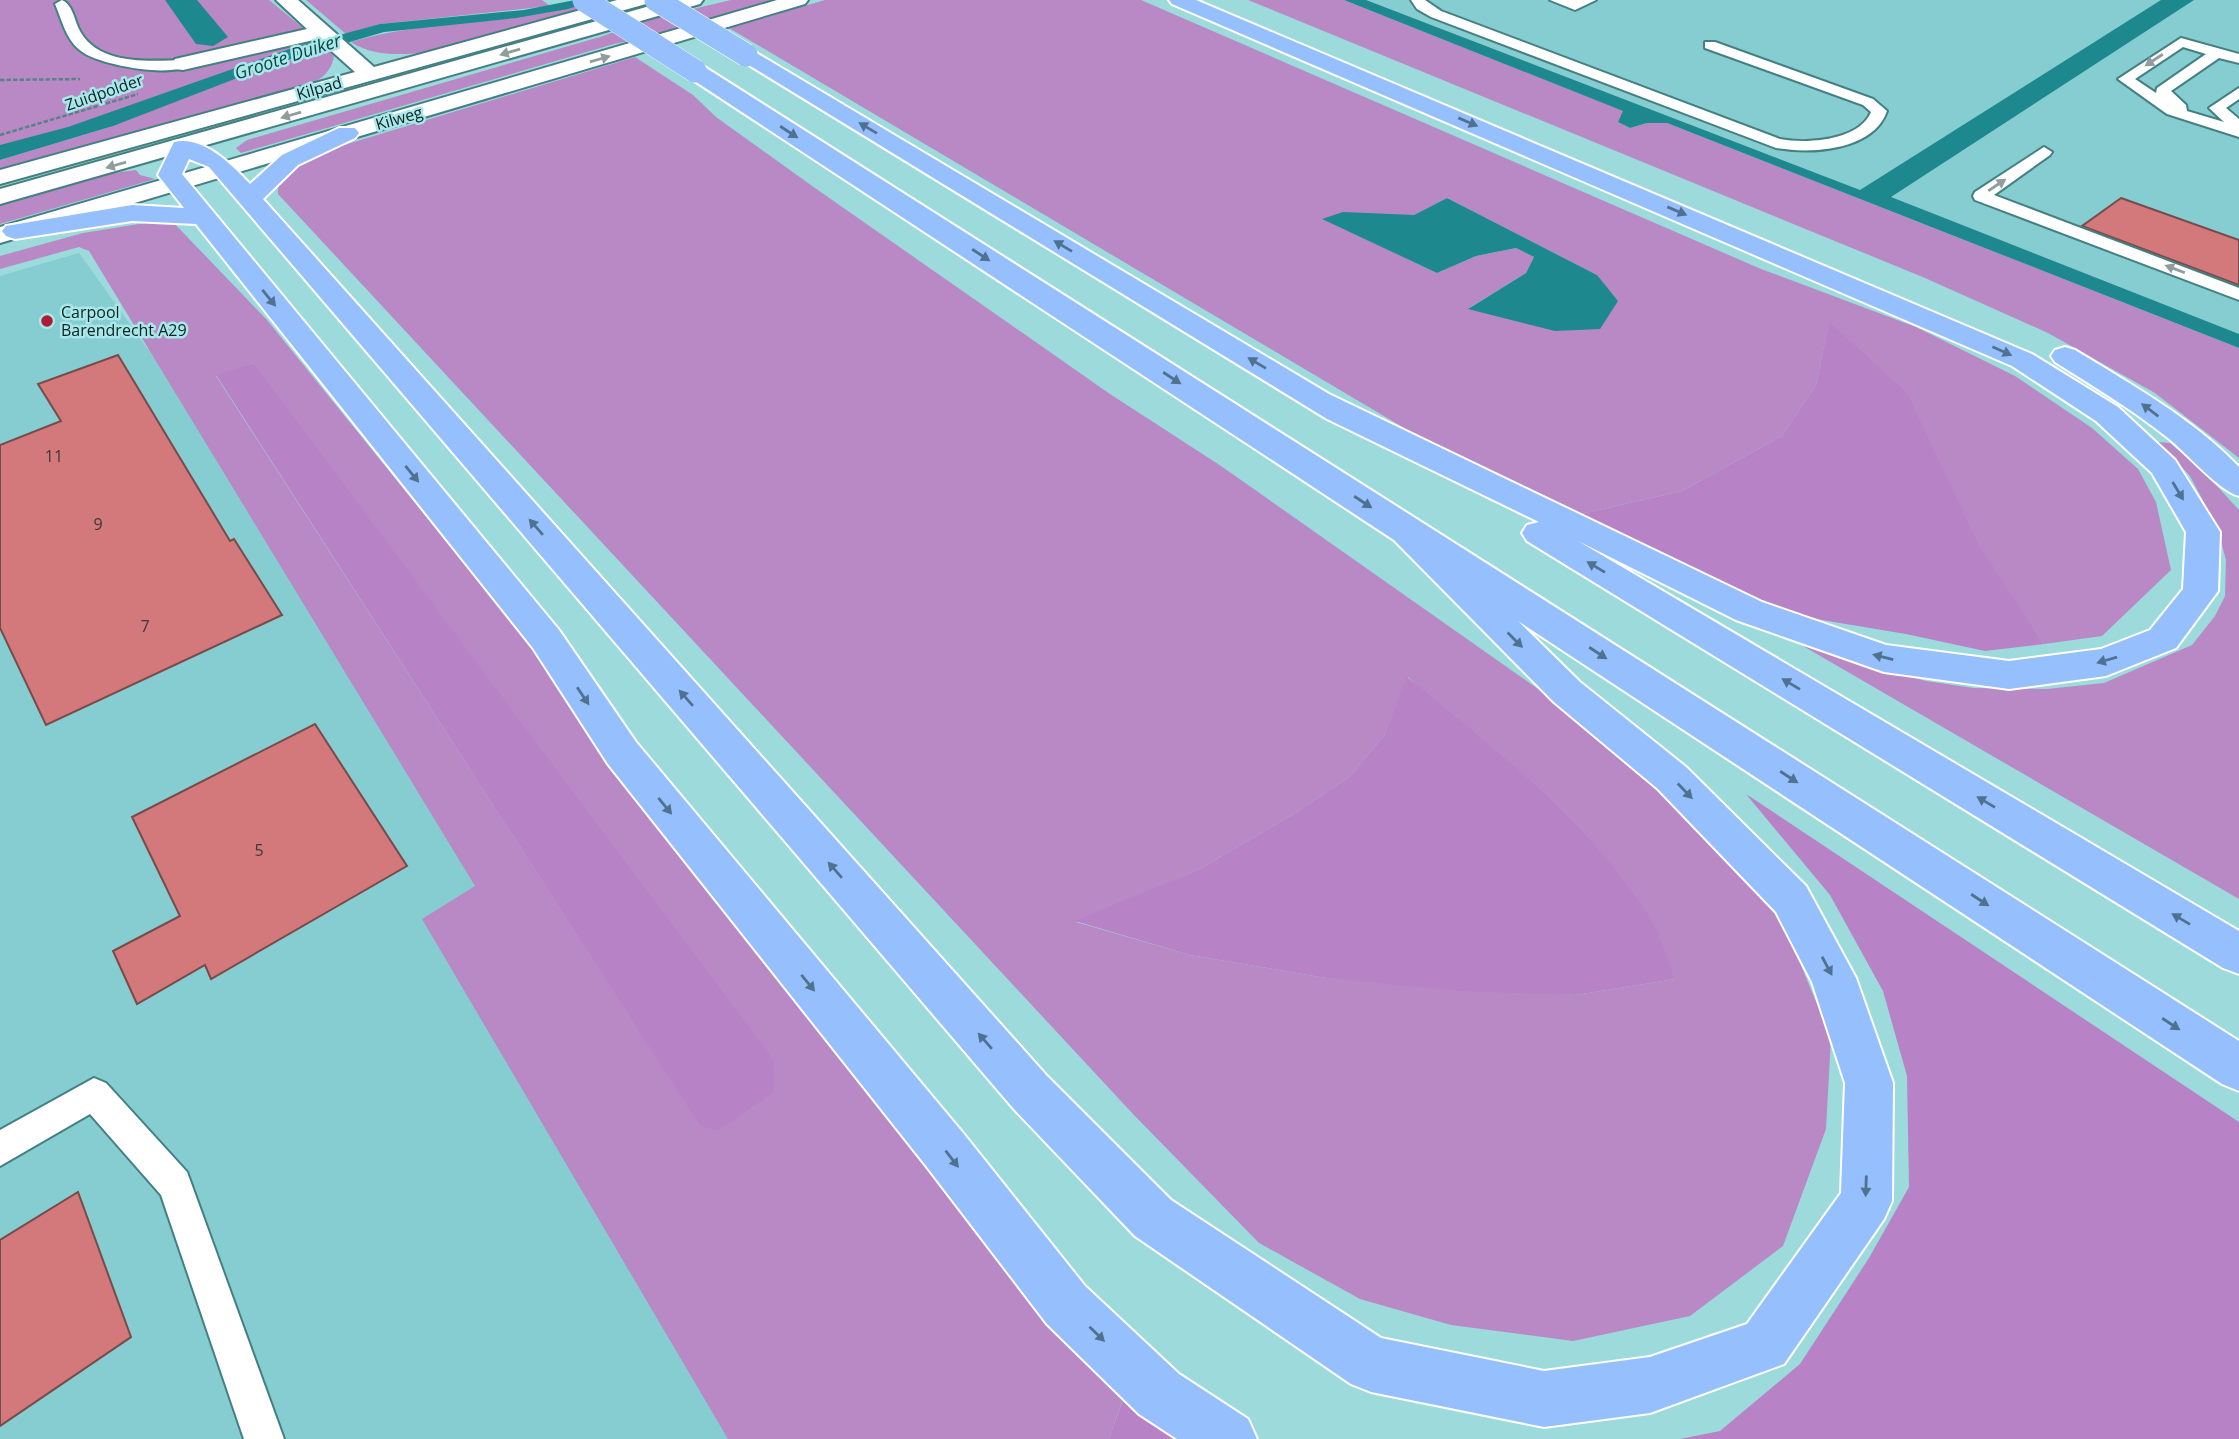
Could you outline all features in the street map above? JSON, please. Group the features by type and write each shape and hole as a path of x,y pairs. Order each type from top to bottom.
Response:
{"highway":[{"path":"584,0 2239,1068"},
{"path":"656,0 2239,954"},
{"path":"1179,0 2022,360 2107,414 2164,467 2203,532 2200,591 2163,639 2106,662 2009,675 1884,658 1749,611 1316,399"},
{"path":"1219,0 2052,348 2146,406 2226,471 2239,486"},
{"path":"236,184 347,133"},
{"path":"1228,1439 1159,1394 1066,1305 945,1150 622,753 546,639 170,175 182,147 217,162 1030,1092 1153,1218 1371,1364 1385,1367 1544,1399 1650,1385 1765,1345 1866,1201 1869,1083 1833,978 1791,900 1672,778 1567,692 1397,523"},
{"path":"7,233 132,213 203,217"}],"main road":[{"path":"286,0 370,74"},
{"name":"Kilpad","path":"0,177 639,0"},
{"name":"Kilweg","path":"0,197 693,0"},
{"name":"Kilweg","path":"7,233 176,183 236,184 347,133 798,0"},
{"path":"183,64 329,38"}],"lane":[{"path":"1418,0 1422,6 1436,14 1776,143 1824,147 1868,127 1878,116 1879,111 1868,102 1710,45"},
{"path":"1557,0 1575,6 1590,0"},
{"path":"62,4 75,34 86,49 139,65 183,64"},
{"path":"2239,59 2182,42 2126,79 2172,111 2239,130"},
{"path":"2191,117 2162,91 2218,52"},
{"path":"2239,92 2217,108 2239,130"},
{"path":"2044,152 1981,196 2239,294"},
{"path":"0,1149 94,1094 175,1184 264,1439"}],"path":[{"name":"Zuidpolder","path":"0,135 71,116 145,91"}],"shaded area":[{"path":"0,0 269,0 319,41 295,47 248,73 327,49 334,56 325,75 307,86 0,172 0,160 113,126 0,153"},
{"path":"306,0 542,0 550,6 380,24 346,34"},
{"path":"597,0 615,0 430,52 379,53 351,42 412,29 536,14"},
{"path":"731,0 770,0 664,34 614,44 241,153 236,148 247,140 603,36 643,21"},
{"path":"825,0 1141,0 1761,269 1916,327 2015,376 2092,428 2138,469 2156,502 2171,570 2102,636 2044,644 1829,323 1816,385 1782,436 1682,491 1568,517 1480,473 729,28","holes":["1447,198 1597,275 1469,308 1526,273 1534,257 1516,248 1476,256 1437,273 1323,219 1414,215"]},
{"path":"1248,0 1344,0 1624,111 1618,122 1630,128 1647,123 1667,123 2239,348 2239,458 2155,393 2048,333 1925,278"},
{"path":"1360,0 2239,0 2239,343"},
{"path":"635,57 693,95 716,117 815,188 1110,394 1221,466 1622,748 1715,833 1786,929 1831,1038 1826,1129 1783,1246 1690,1316 1573,1341 1451,1325 1360,1299 1259,1243 1133,1114 278,194 282,177 288,170 305,159","holes":["1408,677 1649,917 1675,979 1576,995 1326,978 1190,955 1076,922 1200,869 1297,812 1348,778 1384,736"]},
{"path":"136,170 140,175 155,179 0,224 0,205 114,173"},
{"path":"170,219 267,320 1128,1384 1109,1439 728,1439 422,919 475,886 89,251 79,247 0,269 0,256 83,233","holes":["253,363 717,1131 700,1125 216,376"]},
{"path":"79,253 927,1439 0,1439 0,276"},
{"path":"1829,322 1907,393 1978,544 2044,644 1985,651 1906,634 1780,613 1568,517 1682,491 1782,436 1816,385"},
{"path":"253,363 774,1061 773,1093 717,1131 700,1126 216,375"},
{"path":"2158,442 2170,443 2205,473 2239,510 2239,899 1803,646 1926,681 1974,688 2047,689 2104,683 2192,645 2215,616 2225,596 2226,560 2217,527 2190,476"},
{"path":"1407,677 1505,758 1597,848 1624,880 1648,915 1660,938 1675,979 1576,995 1460,991 1326,978 1190,955 1075,921 1200,869 1297,812 1348,778 1384,736"},
{"path":"1746,794 2239,1122 2239,1439 1680,1439 1720,1431 1800,1364 1869,1258 1909,1187 1907,1076 1883,991 1830,895"},
{"path":"1128,1385 1164,1431 1175,1439 1109,1439"}],"water":[{"path":"165,0 197,0 228,37 213,46 196,44"},
{"name":"Groote Duiker","path":"575,0 597,0 568,9 516,18 384,32 271,65 113,126 0,160 0,145 68,127 295,47 380,24 524,10"},
{"path":"1344,0 1366,0 1860,190 2161,0 2194,0 1891,197 2239,334 2239,348 1667,123 1647,123 1630,128 1618,122 1623,111"},
{"path":"1447,198 1597,275 1618,301 1600,329 1555,331 1468,309 1526,273 1534,257 1516,248 1476,256 1437,273 1322,219 1343,212 1414,215"}],"building":[{"path":"2121,198 2239,240 2239,285 2082,226"},
{"path":"118,355 230,541 234,539 282,615 46,725 0,628 0,445 61,421 38,384"},
{"path":"315,724 407,866 211,979 205,965 137,1004 113,951 180,916 132,817"},
{"path":"78,1192 131,1337 0,1426 0,1240"}],"place":[{"name":"Carpool Barendrecht A29","path":"47,321"}]}
